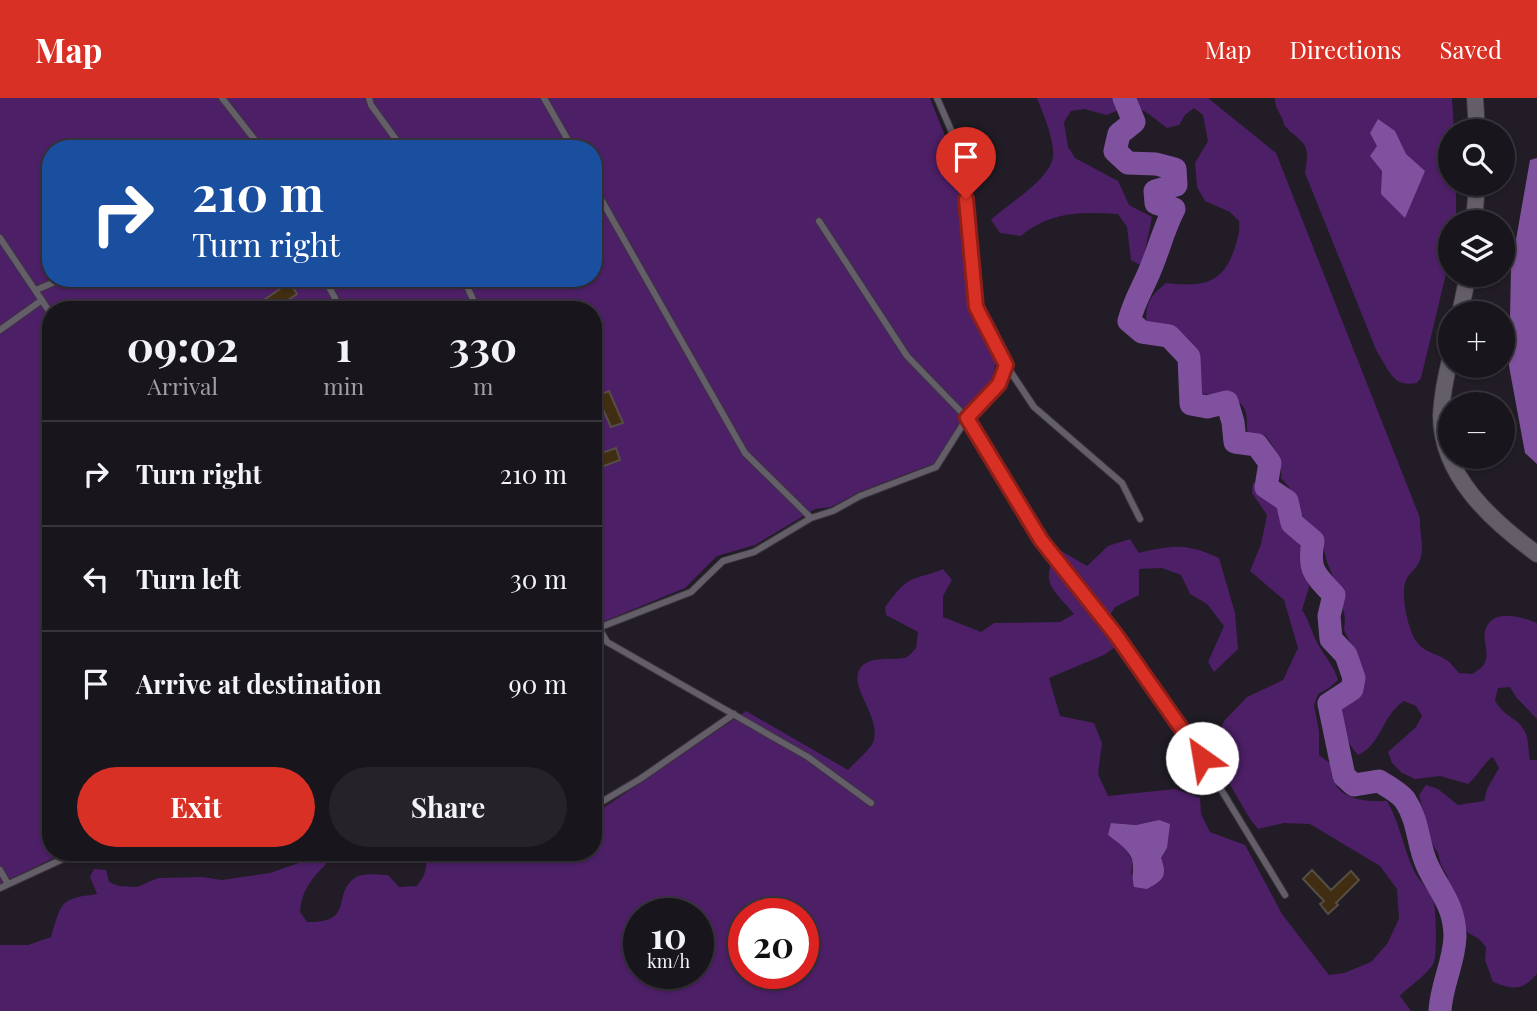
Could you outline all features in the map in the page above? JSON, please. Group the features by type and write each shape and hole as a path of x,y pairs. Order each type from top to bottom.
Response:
{"street":[{"path":"1475,98 1476,119"},
{"path":"1447,378 1441,417 1444,440 1452,464 1463,484 1481,505 1503,528 1537,554"}],"lane":[{"path":"222,98 255,140"},
{"path":"369,98 397,140"},
{"path":"544,98 568,140"},
{"path":"937,98 951,130 964,174 976,307 1006,365 1034,407 1122,483 1140,519"},
{"path":"602,201 745,453 811,518"},
{"path":"819,221 906,356 967,418 1041,540 1116,635 1188,735 1285,895"},
{"path":"0,238 42,300 0,330"},
{"path":"36,290 43,287"},
{"path":"329,287 335,298"},
{"path":"602,627 691,592 723,561 754,552 811,518 936,467 967,418 999,384 1006,365"},
{"path":"602,636 607,642 808,757 871,803"},
{"path":"602,802 640,779 734,713"},
{"path":"0,888 58,861"},
{"path":"0,870 8,884"}],"shaded area":[{"path":"0,98 930,98 958,169 970,308 997,355 991,387 968,412 935,463 859,492 831,507 815,509 755,545 717,556 685,588 602,622 602,301 42,301 42,861 47,861 0,884"},
{"path":"1037,98 1208,98 1276,153 1420,518 1421,556 1407,578 1404,591 1413,636 1423,648 1448,661 1459,673 1472,674 1485,662 1485,631 1494,619 1508,616 1537,623 1537,719 1510,687 1498,688 1495,700 1502,710 1522,727 1527,738 1530,760 1537,760 1537,974 1527,984 1507,987 1493,982 1485,960 1486,947 1478,938 1468,933 1461,923 1447,875 1438,853 1424,831 1425,820 1419,795 1426,785 1438,789 1458,805 1484,801 1487,789 1499,768 1493,757 1468,784 1440,776 1415,779 1402,773 1392,763 1388,752 1416,727 1422,716 1416,706 1404,701 1391,714 1372,744 1358,755 1345,732 1341,705 1352,699 1358,688 1360,663 1344,630 1345,618 1340,595 1321,538 1305,521 1289,487 1281,478 1279,460 1269,440 1265,435 1248,434 1246,412 1242,405 1232,398 1202,394 1198,358 1193,348 1176,334 1147,326 1147,307 1160,288 1166,283 1190,284 1209,281 1224,269 1237,241 1239,221 1230,212 1205,201 1197,187 1195,163 1208,141 1203,115 1194,108 1185,115 1179,125 1167,128 1146,112 1130,105 1107,115 1084,109 1071,111 1064,122 1068,147 1075,158 1118,181 1129,205 1152,217 1142,266 1131,260 1127,227 1118,214 1067,215 1044,222 1021,236 1000,233 991,220 1036,183 1050,166 1053,157 1052,144"},
{"path":"1275,98 1452,98 1453,119 1438,119 1438,196 1456,196 1456,210 1438,210 1438,287 1443,287 1421,378 1417,383 1402,383 1397,380 1377,352 1305,173 1306,148 1284,125"},
{"path":"1378,119 1395,131 1406,154 1425,171 1405,218 1381,194 1382,171 1370,156 1377,146 1370,133"},
{"path":"1537,158 1537,464 1525,453 1511,378 1515,378 1515,301 1510,301 1511,287 1515,287 1515,245 1530,160"},
{"path":"1253,481 1261,493 1280,507 1285,531 1304,549 1309,587 1302,610 1338,680 1318,694 1314,705 1319,731 1319,755 1331,764 1335,784 1348,796 1387,801 1414,871 1433,899 1436,933 1434,962 1424,975 1400,996 1411,1011 0,1011 0,945 28,945 51,937 57,916 64,904 75,898 97,894 90,877 94,869 106,870 109,882 119,886 137,887 158,878 202,877 222,880 270,873 304,861 325,861 326,864 305,892 300,912 307,922 322,921 337,913 344,892 358,876 388,875 399,887 417,886 425,870 426,861 602,861 602,809 746,711 848,770 871,746 875,736 871,715 858,684 857,675 861,667 875,660 906,657 916,648 918,632 886,615 885,607 905,583 943,569 952,580 943,596 943,617 981,632 994,623 1060,622 1074,614 1054,591 1049,578 1049,570 1058,549 1087,566 1108,546 1130,539 1139,553 1179,547 1219,558 1235,613 1238,649 1214,672 1208,662 1224,626 1207,604 1190,594 1181,575 1162,568 1139,569 1139,595 1115,607 1103,626 1116,646 1106,654 1049,678 1060,716 1094,723 1102,743 1098,774 1108,796 1175,789 1200,798 1201,814 1210,832 1245,845 1282,914 1329,975 1344,973 1371,962 1387,944 1399,919 1397,889 1380,866 1310,824 1284,823 1258,829 1211,752 1224,721 1247,697 1283,680 1298,648 1284,600 1250,571 1261,544 1267,515 1252,493","holes":["1159,820 1167,848 1161,858 1131,875 1133,862 1111,823 1136,825"]},
{"path":"1159,820 1170,824 1167,848 1161,858 1163,877 1147,889 1134,887 1132,859 1124,847 1108,835 1111,823 1136,825"}],"building":[{"path":"283,287 293,287 297,294 286,301 262,301"},
{"path":"609,391 623,423 611,427 602,407 602,394"},
{"path":"616,448 620,460 602,467 602,453"},
{"path":"1312,870 1331,890 1351,871 1359,880 1328,914 1320,904 1324,901 1303,879"}],"waterway":[{"path":"1124,98 1134,122 1119,134 1115,151 1128,163 1156,164 1175,169 1176,185 1155,191 1156,203 1174,209 1129,321 1142,332 1169,336 1189,357 1191,404 1207,407 1227,402 1235,442 1257,445 1270,463 1266,487 1287,501 1292,523 1313,541 1311,559 1314,571 1334,595 1329,616 1331,639 1346,655 1354,678 1352,689 1329,704 1344,776 1354,785 1379,781 1405,800 1413,817 1424,859 1452,916 1454,947 1440,1011"}],"route":[{"path":"966,199 976,307 1006,365 999,384 967,418 1041,540 1116,635 1202,758"}]}
